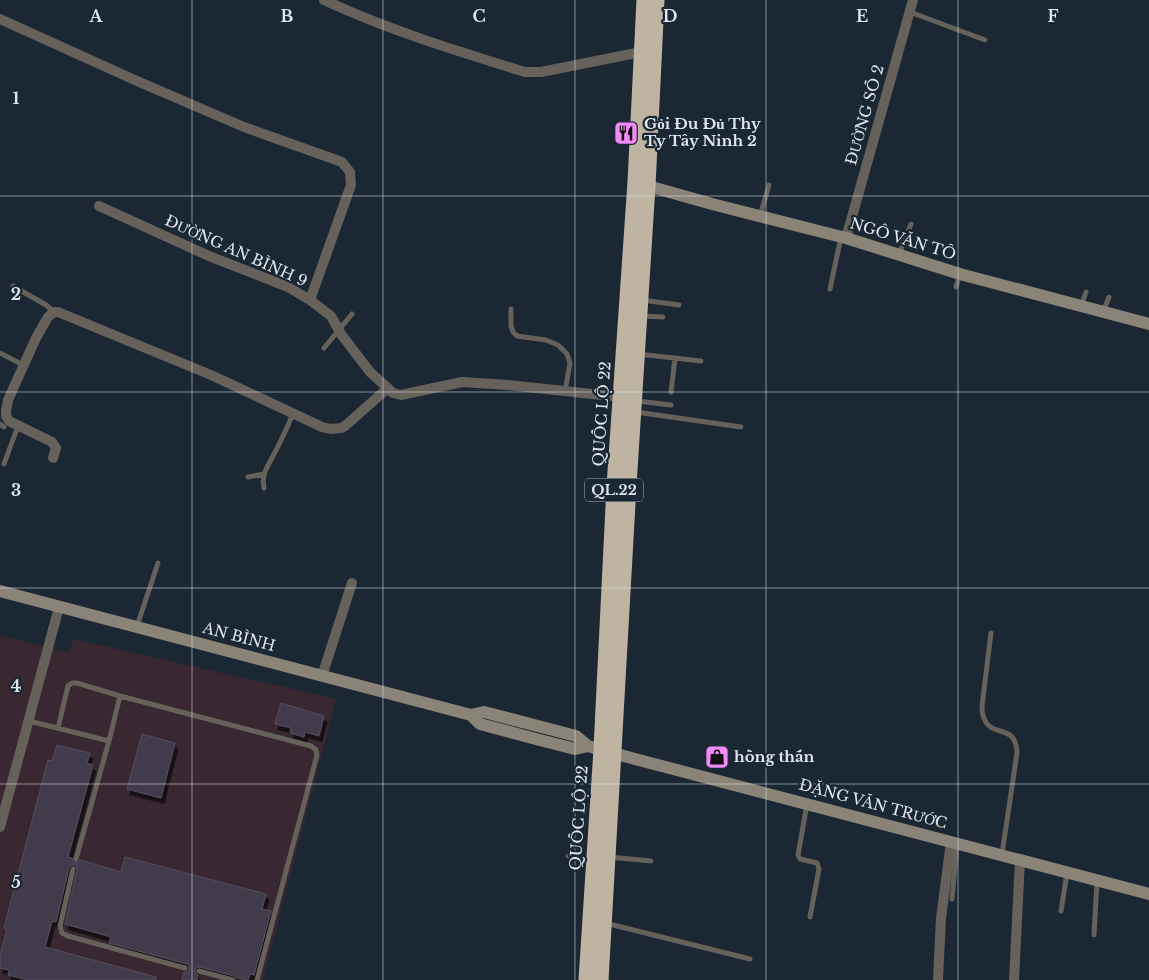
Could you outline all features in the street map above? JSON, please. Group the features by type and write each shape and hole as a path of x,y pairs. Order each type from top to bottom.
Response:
{"highway":[{"name":"QUỐC LỘ 22","path":"629,403 635,182 644,0"},
{"name":"QUỐC LỘ 22","path":"601,980 605,923 601,859 601,749 614,486 638,354 658,0"},
{"name":"QUỐC LỘ 22","path":"586,980 601,859"}],"main road":[{"name":"NGÔ VĂN TÔ","path":"648,186 843,238 960,274 1149,324"},
{"name":"AN BÌNH","path":"0,591 470,715 480,724 546,742 575,749 601,749"},
{"name":"ĐẶNG VĂN TRƯỚC","path":"601,749 1149,894"}],"street":[{"path":"324,0 415,36 525,72 541,72 641,52"},
{"name":"ĐƯỜNG SỐ 2","path":"843,238 913,0"},
{"path":"0,19 244,127 342,162 350,172 351,185 310,300"},
{"name":"ĐƯỜNG AN BÌNH 9","path":"99,206 209,256 288,287 310,300 331,316 366,367 388,388"},
{"path":"54,458 56,448 52,442 9,421 6,416 5,399 48,317 54,312 212,375 330,429 341,428 349,423 388,388 393,393 401,395 462,382 565,391 629,403"},
{"path":"322,676 352,583"},
{"path":"0,827 59,607"},
{"path":"938,980 941,918 954,843"},
{"path":"1014,980 1020,860"}],"lane":[{"path":"910,12 984,40"},
{"path":"760,216 769,185"},
{"path":"899,255 910,224"},
{"path":"830,289 843,238"},
{"path":"956,287 960,274"},
{"path":"13,286 46,305 54,312"},
{"path":"1080,306 1086,292"},
{"path":"1103,312 1109,297"},
{"path":"641,300 679,305"},
{"path":"511,309 511,326 517,336 546,340 558,345 567,354 570,363 565,391"},
{"path":"324,348 352,314"},
{"path":"640,316 663,317"},
{"path":"0,353 23,365"},
{"path":"638,354 701,361"},
{"path":"671,392 675,358"},
{"path":"629,403 671,405"},
{"path":"629,403 741,426"},
{"path":"264,488 263,482 266,467 287,429 293,413"},
{"path":"4,464 18,425"},
{"path":"248,477 264,474"},
{"path":"136,627 158,563"},
{"path":"991,633 982,706 983,716 986,724 1011,735 1015,741 1018,753 1002,855"},
{"path":"58,728 68,686 72,683 77,683 311,746 316,750 317,755 257,980"},
{"path":"76,859 120,696"},
{"path":"28,720 109,741"},
{"path":"808,804 798,855 800,859 817,863 819,869 810,917"},
{"path":"952,899 954,843"},
{"path":"568,856 651,861"},
{"path":"73,869 60,926 62,933 185,968"},
{"path":"1061,910 1067,873"},
{"path":"1094,935 1097,880"},
{"path":"605,923 750,959"},
{"path":"199,971 232,980"}],"shaded area":[{"path":"0,635 69,653 73,639 336,699 263,980 0,980"}],"building":[{"path":"281,703 324,716 319,736 305,732 304,737 290,733 291,728 275,724"},
{"path":"142,734 175,743 161,798 127,789"},
{"path":"57,745 90,753 87,763 93,765 68,857 72,858 73,862 78,863 80,860 121,872 125,857 266,894 262,909 271,911 254,975 250,974 248,980 200,967 195,970 198,975 197,980 182,980 184,972 189,970 187,964 109,943 111,937 65,924 77,870 76,866 73,865 69,868 56,922 52,921 45,947 156,977 156,980 28,980 8,975 9,970 0,968 0,956 7,929 4,928 48,760 52,761"}],"place":[{"name":"Gỏi Đu Đủ Thy Ty Tây Ninh 2","path":"626,133"},
{"name":"hồng thắn","path":"717,757"}]}
